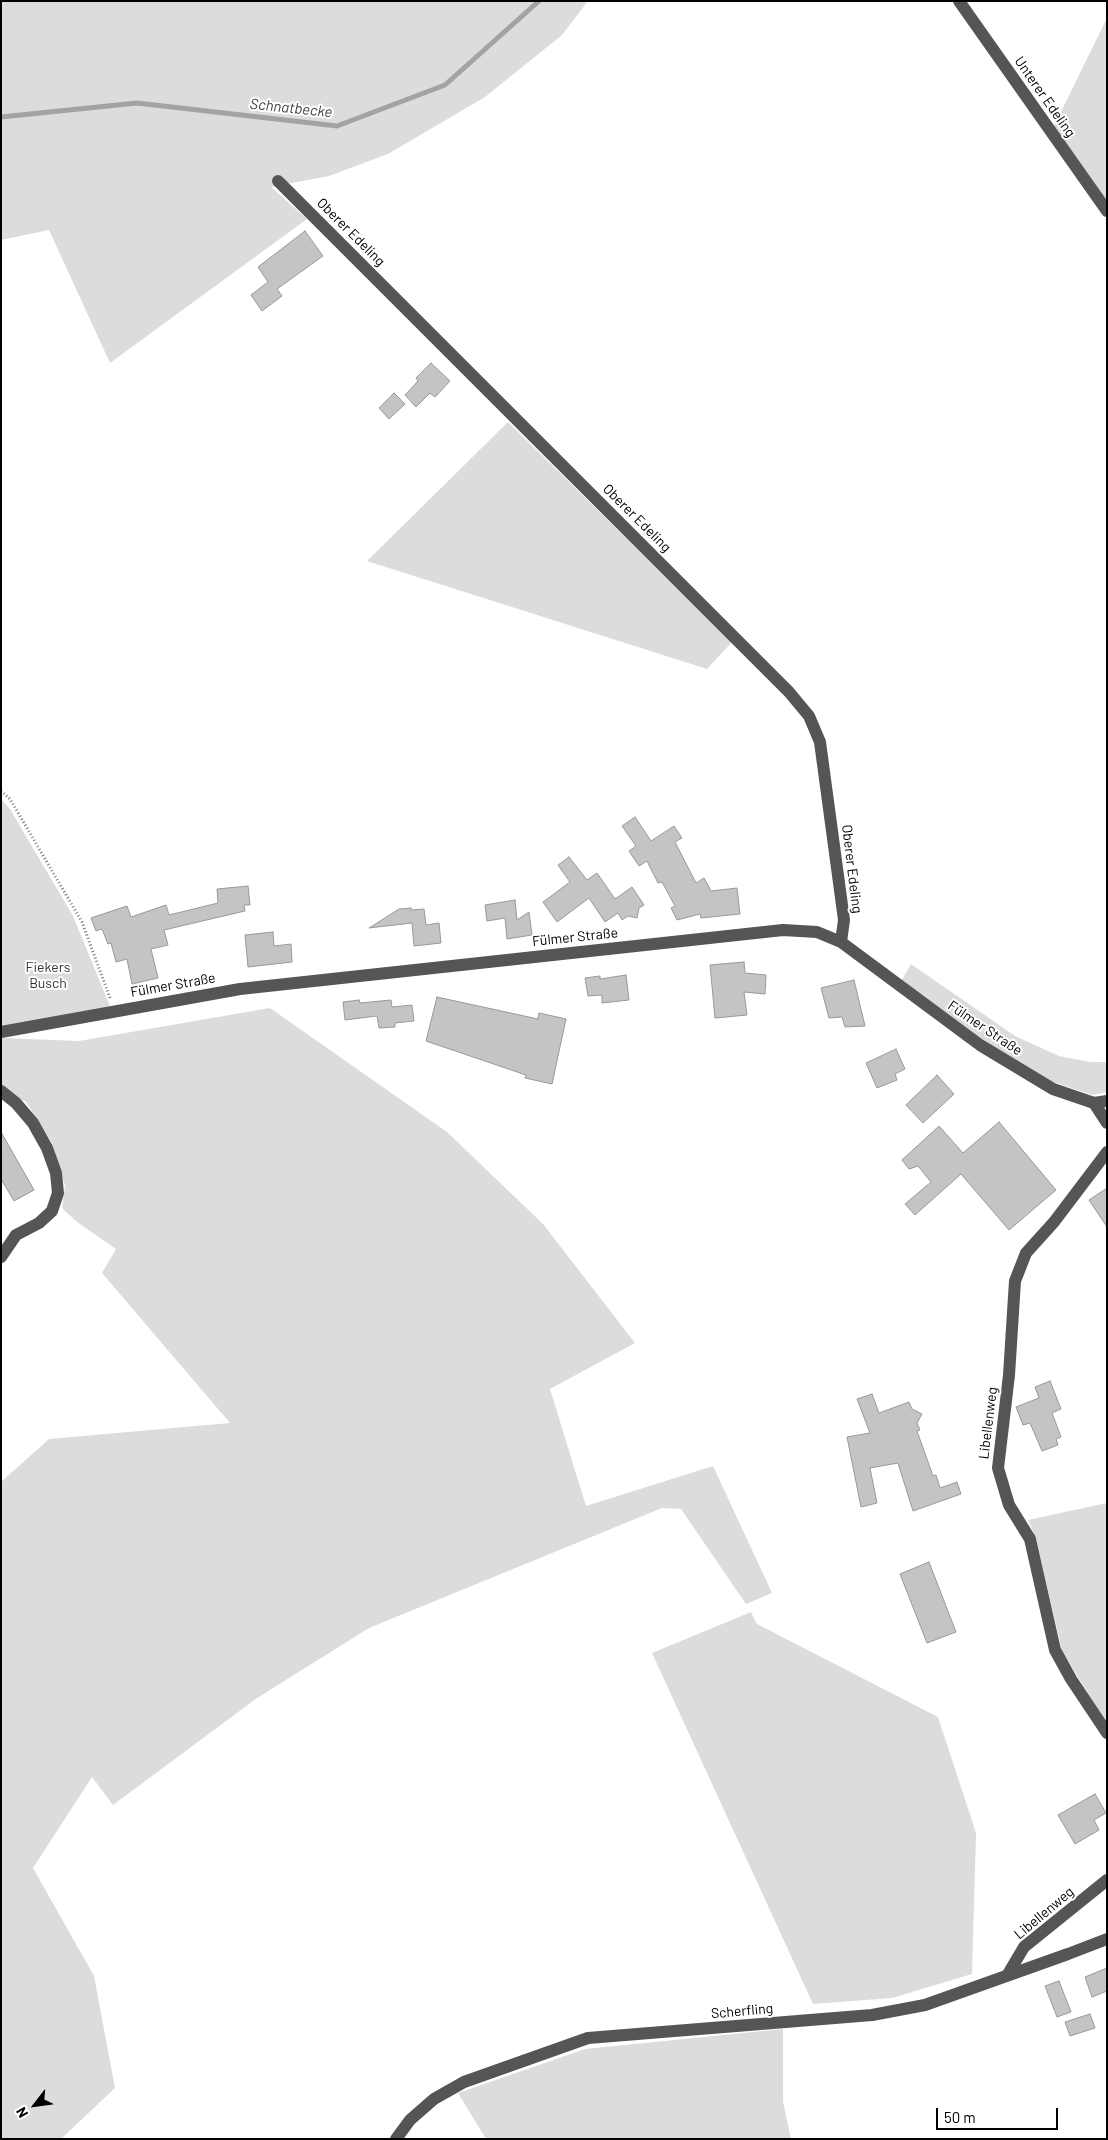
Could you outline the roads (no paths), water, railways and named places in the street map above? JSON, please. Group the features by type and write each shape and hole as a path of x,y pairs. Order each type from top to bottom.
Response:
{"street":[{"name":"Unterer Edeling","path":"958,1 1107,211"},
{"name":"Oberer Edeling","path":"278,181 789,692 809,716 820,742 844,920 841,942"},
{"name":"Fülmer Straße","path":"1,1032 114,1010 240,989 783,930 817,932 841,942 980,1045 1053,1089 1101,1102"},
{"path":"1,1091 16,1103 33,1123 47,1148 56,1173 58,1193 52,1211 40,1223 16,1235 1,1257"},
{"path":"1101,1102 1107,1123"},
{"name":"Libellenweg","path":"1107,1152 1054,1222 1026,1253 1015,1281 1009,1376 998,1468 1009,1505 1030,1539 1055,1650 1071,1679 1107,1733"},
{"name":"Libellenweg","path":"1008,1974 1024,1947 1107,1880"},
{"name":"Scherfling","path":"396,2139 410,2120 434,2099 464,2082 588,2038 872,2015 924,2005 1107,1939"}],"waterway":[{"name":"Schnatbecke","path":"1,117 137,103 337,126 445,85 539,1"}],"park label":[{"name":"Fiekers Busch","path":"48,976"}]}
